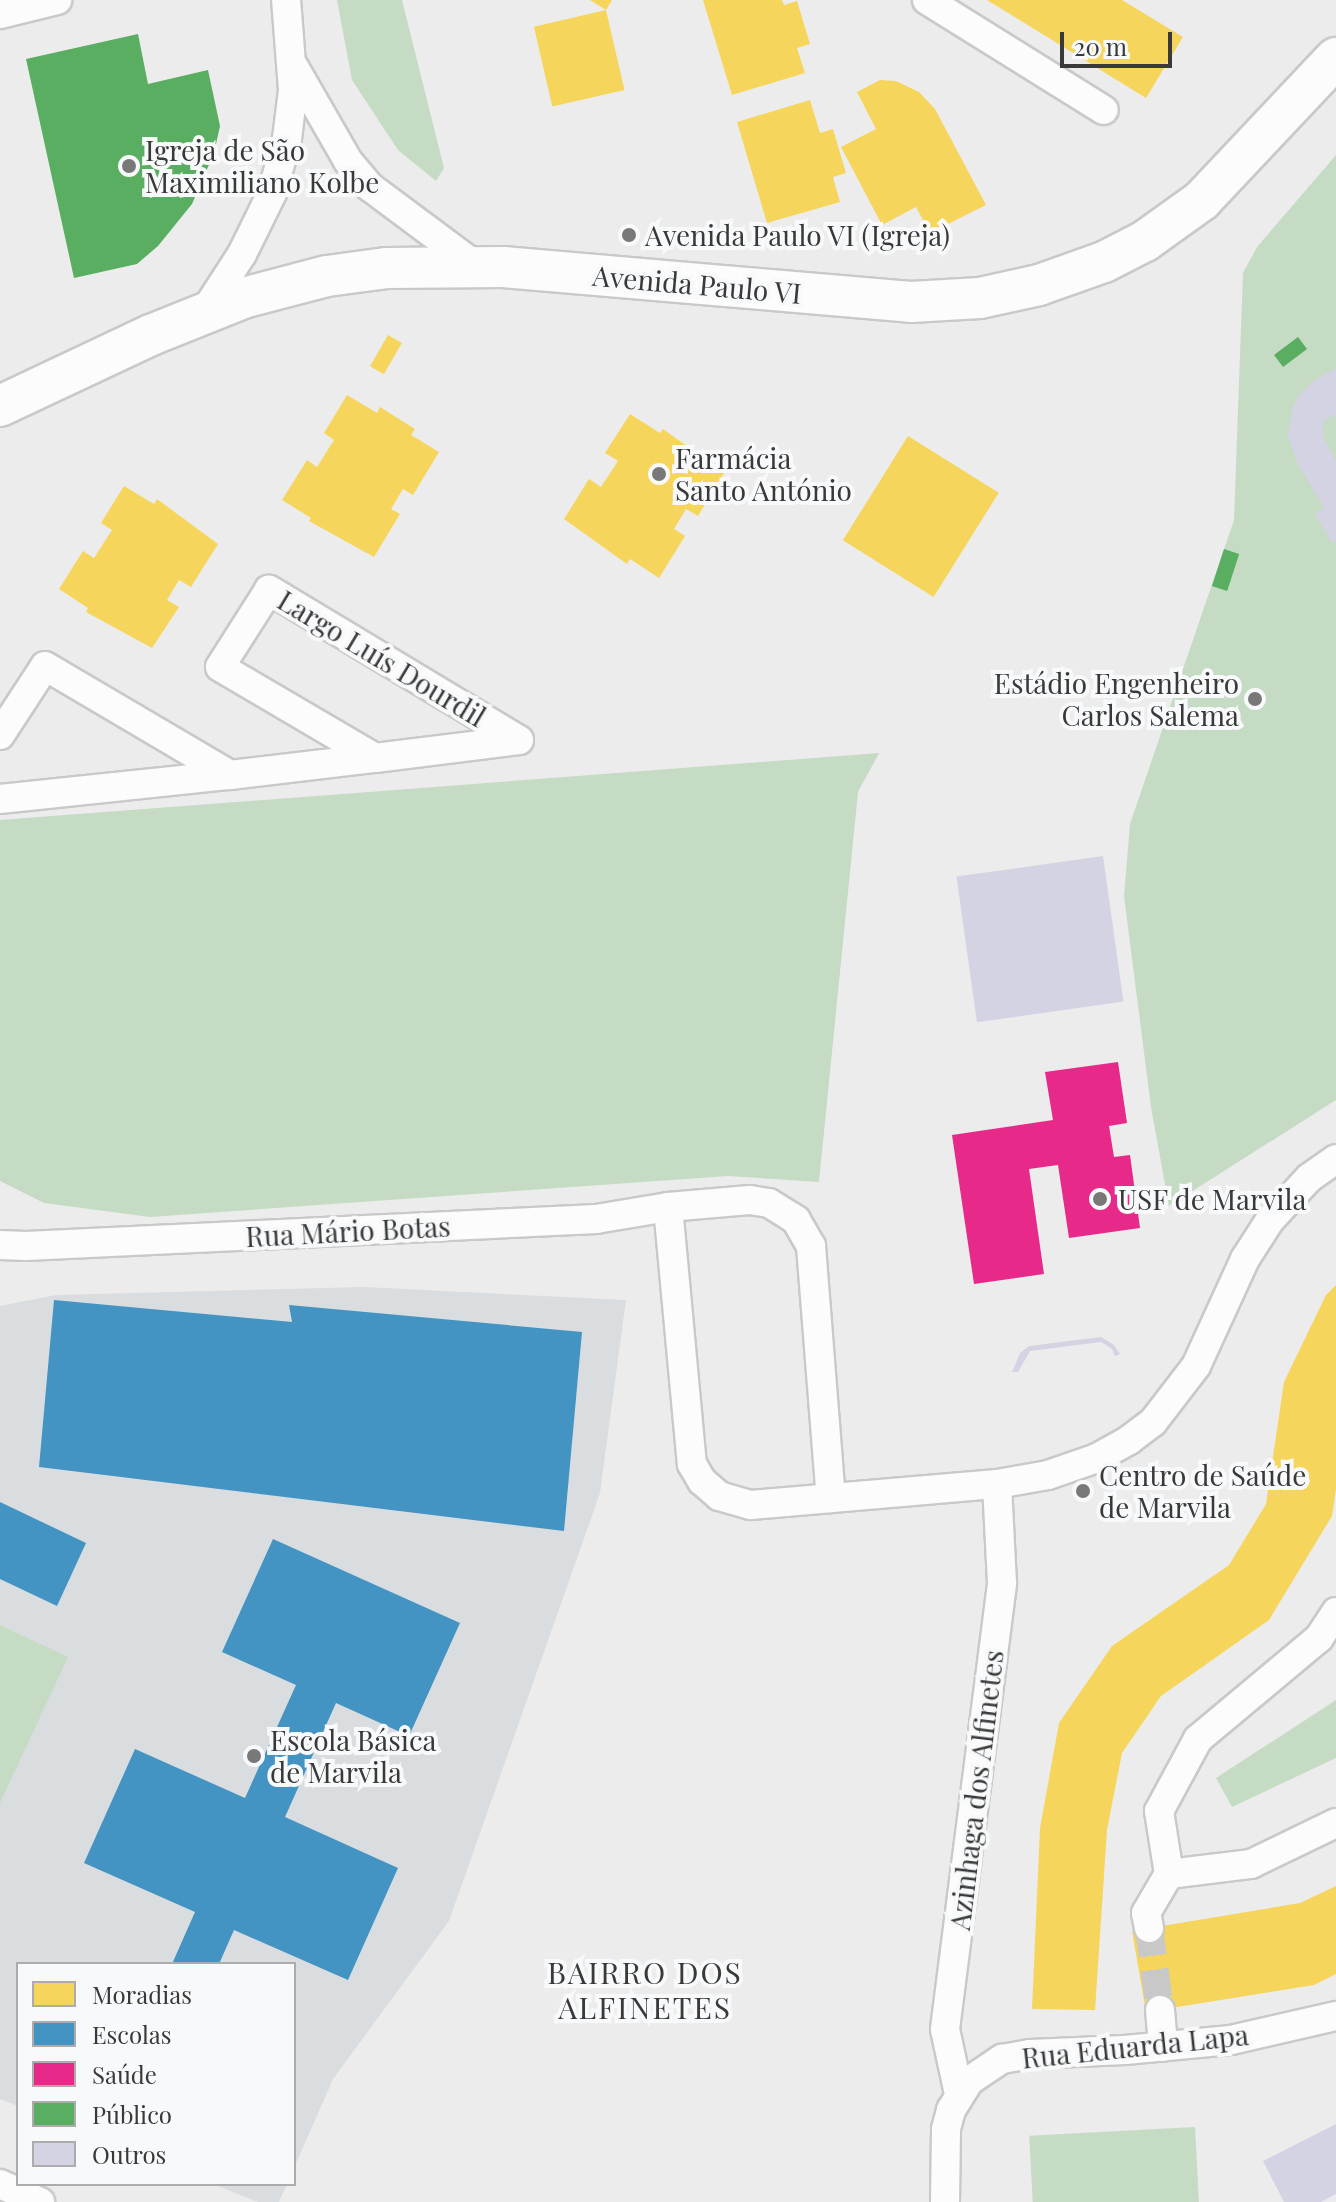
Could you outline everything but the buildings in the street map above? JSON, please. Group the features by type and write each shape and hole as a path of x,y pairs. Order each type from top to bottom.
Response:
{"main road":[{"name":"Avenida Paulo VI","path":"0,406 205,311 283,286 387,268 476,266 880,301 942,302 997,296 1104,262 1176,219 1226,177 1336,58"}],"street":[{"path":"0,14 57,0"},
{"path":"205,311 242,254 272,193 287,139 292,64 286,0"},
{"path":"927,0 1104,110"},
{"path":"292,64 348,161 370,187 476,266"},
{"name":"Largo Luís Dourdil","path":"0,799 230,775 375,758 519,740 269,590 220,667 375,758"},
{"path":"0,735 45,666 230,775"},
{"path":"668,1207 689,1447 697,1472 712,1491 733,1503 751,1505 997,1484 1074,1468 1129,1440 1153,1422 1196,1366 1245,1259 1270,1220 1309,1178 1336,1159"},
{"name":"Rua Mário Botas","path":"0,1260 13,1245 596,1219 668,1207 750,1200 785,1211 802,1228 811,1246 831,1498"},
{"path":"0,1226 13,1245"},
{"name":"Azinhaga dos Alfinetes","path":"959,2094 945,2029 1002,1583 997,1484"},
{"path":"1149,1928 1146,1913 1169,1874 1159,1811 1198,1739 1319,1638 1336,1612"},
{"path":"1169,1874 1251,1864 1336,1823"},
{"path":"1160,2010 1163,2047"},
{"name":"Rua Eduarda Lapa","path":"945,2202 946,2129 959,2094 984,2068 1002,2059 1030,2054 1231,2040 1336,2016"},
{"path":"0,2184 40,2202"}],"shaded area":[{"name":"Escola Básica de Marvila","path":"364,1287 626,1300 600,1493 449,1921 333,2079 296,2163 296,1962 16,1962 16,2105 0,2099 0,1306 56,1295"},
{"path":"218,2186 286,2186 279,2202 258,2202"}],"green space":[{"path":"337,0 402,0 444,168 436,181 398,150 352,80"},
{"name":"Estádio Engenheiro Carlos Salema","path":"1336,155 1336,1100 1169,1206 1151,1107 1124,896 1130,824 1234,520 1243,273 1257,247"},
{"path":"879,753 858,792 819,1182 728,1176 150,1217 44,1203 0,1181 0,820"},
{"path":"0,1625 68,1657 0,1803"},
{"path":"1336,1700 1336,1758 1232,1807 1216,1778"},
{"path":"1195,2127 1199,2202 1033,2202 1029,2136"}],"tunnel":[{"path":"1149,1928 1160,2010"}],"place":[{"name":"Igreja de São Maximiliano Kolbe","path":"129,166"},
{"name":"Avenida Paulo VI (Igreja)","path":"629,235"},
{"name":"Farmácia Santo António","path":"659,474"},
{"name":"Estádio Engenheiro Carlos Salema","path":"1255,699"},
{"name":"USF de Marvila","path":"1100,1199"},
{"name":"Centro de Saúde de Marvila","path":"1083,1491"},
{"name":"Escola Básica de Marvila","path":"254,1756"}],"district":[{"name":"BAIRRO DOS ALFINETES","path":"645,1989"}]}
